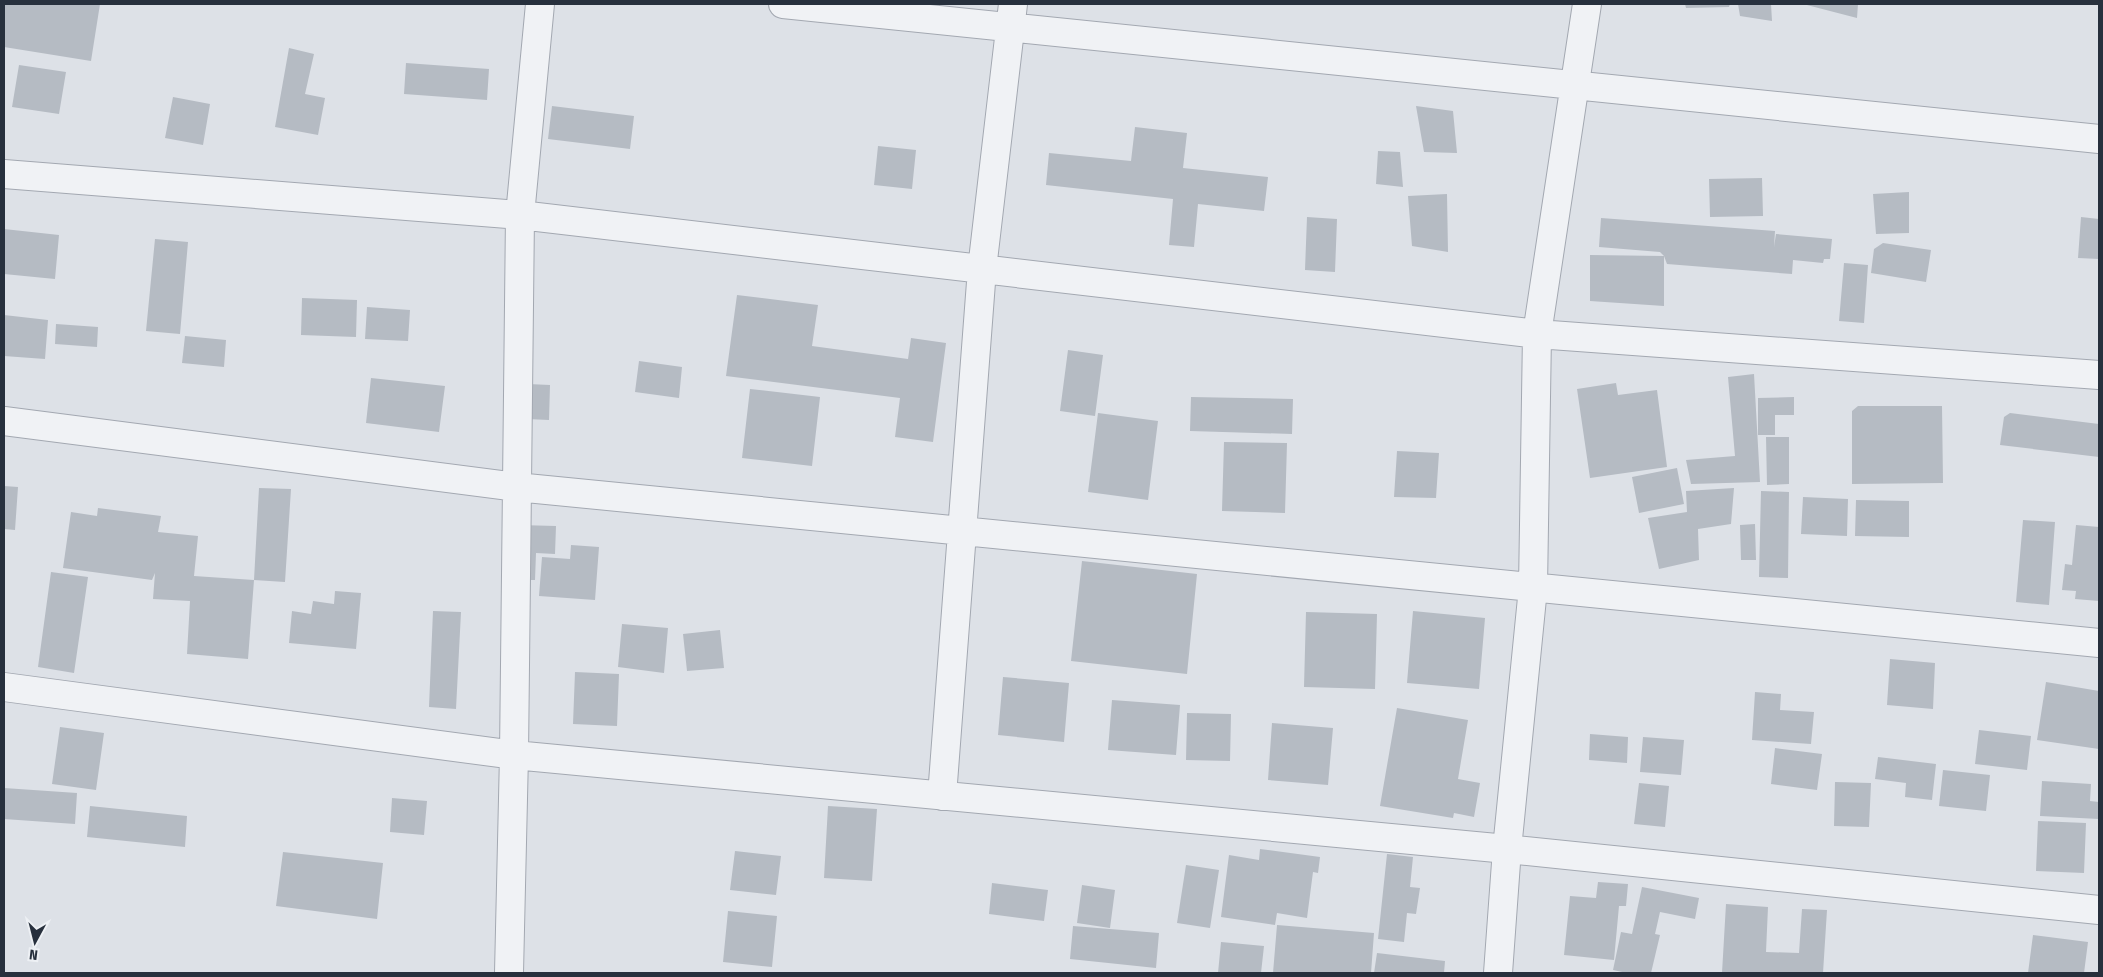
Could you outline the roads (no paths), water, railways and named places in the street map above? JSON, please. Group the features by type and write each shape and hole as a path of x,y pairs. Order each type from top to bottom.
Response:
{"street":[{"path":"509,973 514,755 520,215 540,4"},
{"path":"783,4 1012,15 1576,84 2099,138"},
{"path":"1498,973 1507,849 1533,588 1538,334 1587,4"},
{"path":"942,796 982,269 1012,15"},
{"path":"4,174 520,215 1538,334 2099,375"},
{"path":"4,421 516,487 2099,643"},
{"path":"4,687 514,755 1507,849 2099,910"}]}
